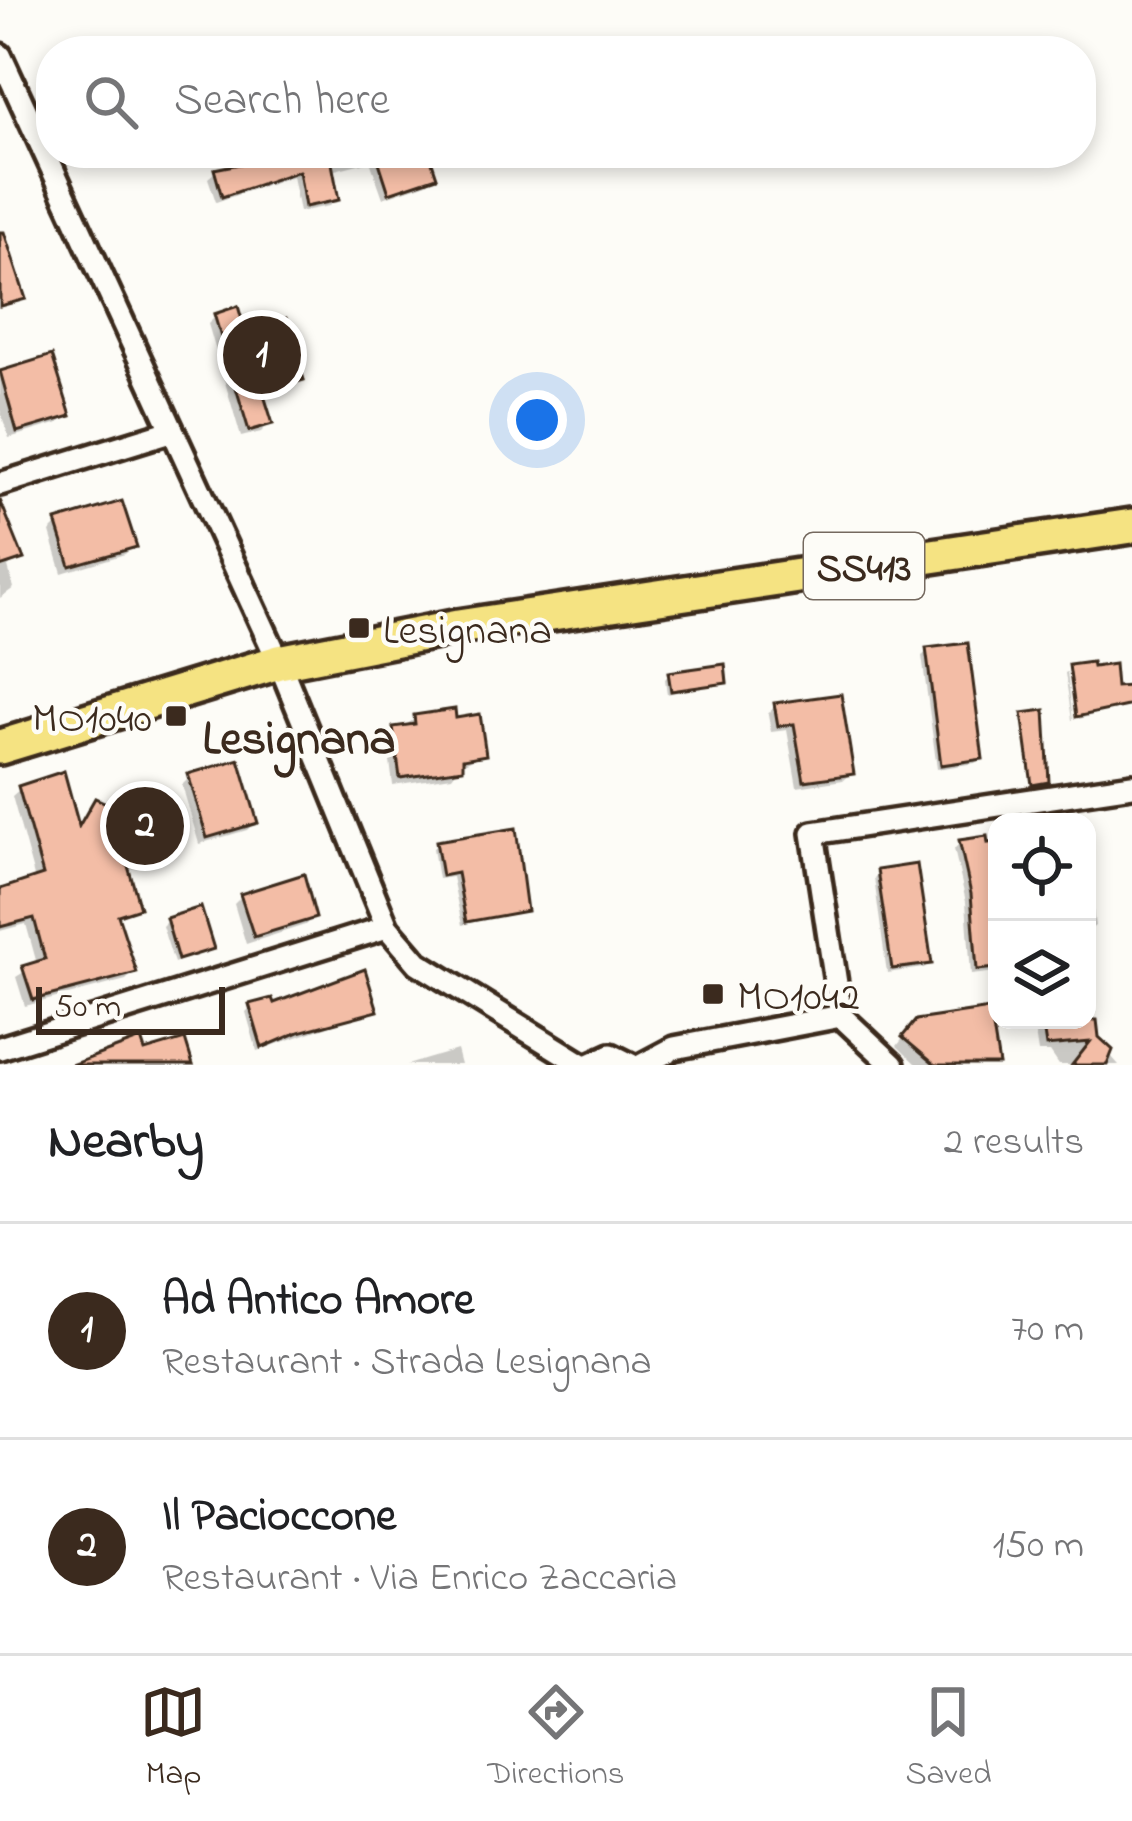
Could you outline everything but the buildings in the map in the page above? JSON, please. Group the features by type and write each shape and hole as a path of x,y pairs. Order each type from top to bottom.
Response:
{"main road":[{"name":"SS413","path":"0,747 278,662 458,627 1132,526"}],"street":[{"path":"0,55 36,134"},
{"path":"51,168 278,662 387,927 418,963 586,1065 611,1055 631,1065"},
{"path":"0,484 171,431"},
{"path":"893,1065 841,1016 813,833 1132,785"},
{"path":"0,1048 387,927"},
{"path":"642,1065 674,1048 841,1016"}],"place":[{"name":"Ad Antico Amore","path":"262,355"},
{"name":"Lesignana","path":"359,628"},
{"name":"MO1040","path":"176,716"},
{"name":"Il Pacioccone","path":"145,826"},
{"name":"MO1042","path":"713,994"}],"district":[{"name":"Lesignana","path":"299,736"}]}
